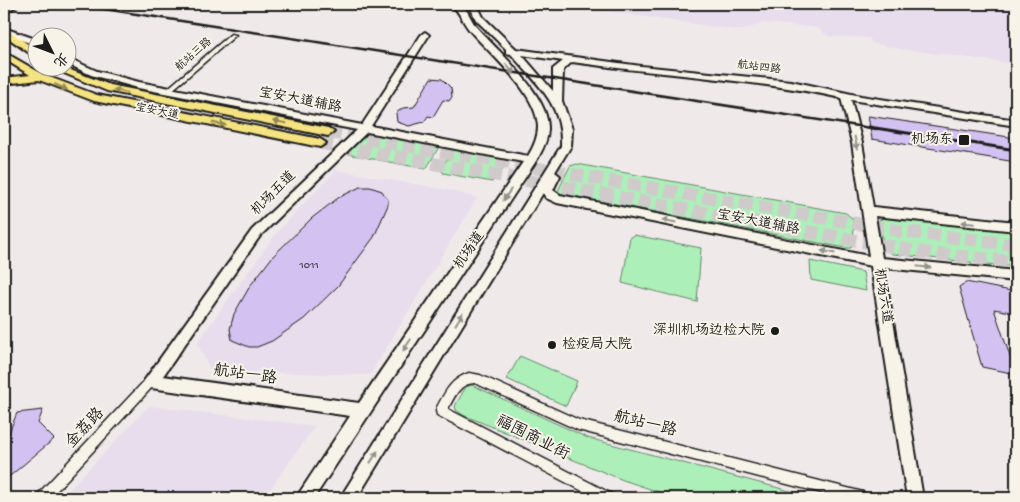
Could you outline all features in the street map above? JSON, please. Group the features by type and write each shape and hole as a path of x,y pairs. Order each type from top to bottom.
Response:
{"main road":[{"path":"4,11 16,4"},
{"name":"机场道","path":"304,498 530,160 543,136 543,123 524,86 467,23 463,10 457,4"},
{"path":"473,4 479,18 512,50 557,101 567,129 566,146"},
{"path":"4,31 28,39"},
{"path":"4,31 28,49"},
{"name":"机场五道","path":"151,381 256,233 365,128 425,35"},
{"name":"航站四路","path":"497,54 512,50 669,72 718,75 791,84 845,95 1016,123"},
{"name":"宝安大道","path":"4,55 28,70"},
{"path":"557,101 559,86 558,69 571,59"},
{"path":"4,81 12,71 14,62"},
{"name":"宝安大道辅路","path":"78,65 108,78 168,91 530,160"},
{"name":"宝安大道","path":"78,76 107,88 328,132"},
{"path":"4,81 31,78"},
{"name":"宝安大道","path":"42,78 68,90 108,102 320,143"},
{"name":"机场六道","path":"845,95 868,211 915,498"},
{"name":"机场道","path":"348,498 566,146"},
{"name":"宝安大道辅路","path":"566,146 562,162 547,190 550,195 557,199 876,262 1016,276"},
{"path":"868,211 1016,226"},
{"name":"航站一路","path":"151,381 363,411"}],"street":[{"name":"航站三路","path":"168,91 233,35"},
{"name":"航站一路","path":"441,410 460,380 467,377 476,378 578,425 863,498"},
{"name":"金荔路","path":"42,498 151,381"},
{"name":"福围商业街","path":"441,410 608,498"}],"shaded area":[{"path":"555,4 1016,4 1016,64 901,49 872,43 869,38 828,36 818,28 811,27 763,23 743,30 737,30"},
{"path":"336,170 453,191 477,198 370,375 211,371 197,343 277,232"},
{"path":"149,406 315,426 264,498 61,498"}],"green space":[{"path":"369,132 438,145 439,147 426,169 347,154"},
{"path":"454,148 505,158 507,165 492,182 443,173 441,169"},
{"path":"577,164 846,213 853,219 854,244 851,248 846,248 557,193 570,166"},
{"path":"884,218 1016,231 1016,267 892,254 884,248 879,220"},
{"path":"634,235 701,248 697,302 622,283 630,237"},
{"path":"810,261 863,272 866,291 811,280"},
{"path":"520,356 577,381 566,406 507,379"},
{"path":"472,385 588,438 817,498 677,498 623,480 463,415 456,410 455,406 466,387"}],"building":[{"path":"431,78 442,79 451,88 452,97 449,101 443,100 433,117 428,116 424,122 409,126 397,122 396,113 403,108 414,107"},
{"path":"868,116 1016,138 1016,162 872,139"},
{"path":"360,187 370,187 382,191 388,200 388,205 374,237 338,286 304,319 272,341 257,347 249,347 232,340 230,329 234,314 250,286 273,256 312,218 338,198"},
{"path":"966,282 1016,292 1016,313 994,309 1016,374 982,367 959,287"},
{"path":"43,410 38,423 54,439 4,481 4,436 8,435 17,413"}],"tunnel":[{"path":"328,132 900,231 1016,245"},
{"path":"320,143 920,252 1016,262"}],"railway":[{"path":"72,4 877,129"},
{"path":"869,127 1016,150"}],"place":[{"name":"机场东","path":"964,140"},
{"name":"深圳机场边检大院","path":"775,331"},
{"name":"检疫局大院","path":"552,345"}]}
